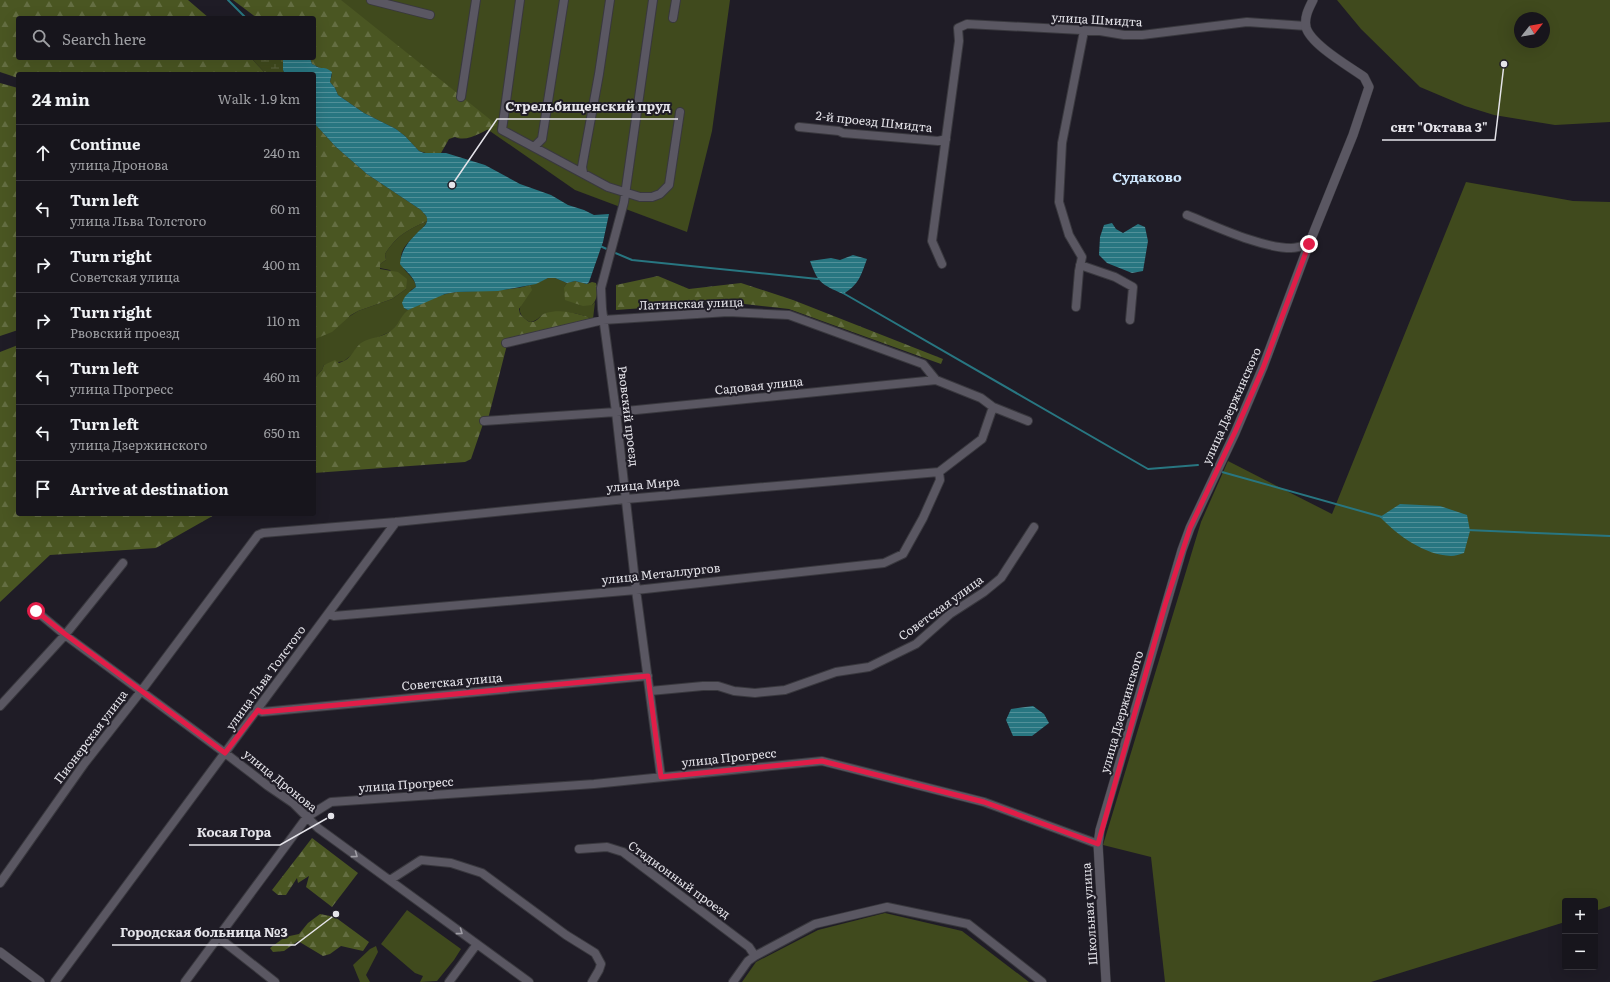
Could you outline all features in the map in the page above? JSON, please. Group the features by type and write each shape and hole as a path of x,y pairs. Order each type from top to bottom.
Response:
{"street":[{"path":"371,0 430,15"},
{"path":"461,97 476,0"},
{"path":"520,0 502,130 608,187 640,197 652,197 660,194 669,185 680,112"},
{"path":"534,147 542,139 564,0"},
{"path":"583,173 582,168 599,74 610,0"},
{"name":"Рвовский проезд","path":"653,0 624,202 601,288 603,320 616,412 636,590 661,777"},
{"path":"673,18 676,0"},
{"path":"1306,26 1307,11 1311,3"},
{"name":"улица Шмидта","path":"946,139 959,41 958,28 967,24 1142,35 1247,22 1306,26"},
{"name":"улица Дзержинского","path":"1098,844 1165,605 1190,528 1263,368 1309,244 1353,135 1369,87 1364,78 1316,42 1306,26"},
{"path":"1076,307 1078,271 1082,257 1069,235 1059,202 1062,142 1084,31"},
{"name":"2-й проезд Шмидта","path":"799,127 839,131 842,133 938,141 946,139"},
{"path":"942,264 932,241 946,139"},
{"path":"1187,215 1259,242 1285,248 1293,248 1309,244"},
{"path":"1080,265 1115,277 1133,287 1130,320"},
{"name":"Латинская улица","path":"506,343 603,320 728,312 788,316 923,364 936,380"},
{"name":"Садовая улица","path":"484,421 616,412 936,380 981,398 993,407 1028,421"},
{"path":"939,472 982,439 993,407"},
{"name":"улица Мира","path":"263,533 396,522 626,499 939,472"},
{"name":"улица Металлургов","path":"328,614 334,616 636,590 884,563 903,554 923,518 940,480 939,472"},
{"name":"улица Льва Толстого","path":"55,982 396,522"},
{"name":"Советская улица","path":"650,691 703,686 718,686 734,690 755,692 785,690 836,672 869,667 916,644 950,614 984,592 1001,578 1034,527"},
{"name":"Пионерская улица","path":"0,883 84,764 142,690 258,536 263,533"},
{"path":"0,706 65,634 123,563"},
{"name":"улица Дронова","path":"36,611 293,804 324,832 528,982"},
{"name":"Советская улица","path":"258,710 262,712 648,676"},
{"name":"улица Прогресс","path":"306,816 331,802 594,784 822,761 984,802 1098,844"},
{"path":"185,982 306,816"},
{"name":"Школьная улица","path":"1098,844 1106,982"},
{"name":"Стадионный проезд","path":"579,849 607,847 623,852 749,947 756,956"},
{"path":"390,880 422,860 451,863 482,873 566,936 595,953 601,964 592,982"},
{"path":"733,982 748,961 815,924 888,907 968,924 1042,982"},
{"path":"218,937 275,982"},
{"path":"449,982 477,944"},
{"path":"0,952 40,982"}],"green space":[{"path":"0,0 188,0 207,16 16,16 16,60 253,60 264,72 16,72 16,77 0,72"},
{"path":"233,0 341,0 497,125 471,137 455,137 449,139 441,153 429,154 419,151 396,129 364,113 338,95 330,82 332,74 312,64 311,60 316,60 316,16 254,16"},
{"path":"340,0 730,0 712,131 687,232 575,190 484,127"},
{"path":"1337,0 1610,0 1610,122 1555,125 1494,115 1465,106 1420,87 1361,29"},
{"path":"253,60 283,60 284,72 264,72"},
{"path":"0,83 16,87 16,331 0,336"},
{"path":"316,125 336,147 367,174 421,210 427,217 427,221 409,230 389,247 385,254 386,260 380,264 380,269 398,272 407,279 406,289 392,299 351,315 332,332 316,339"},
{"path":"1466,182 1573,201 1610,202 1610,906 1598,910 1598,898 1562,898 1562,923 1371,982 1165,982 1151,857 1103,845 1201,522 1228,461 1332,514"},
{"path":"427,221 421,230 407,244 401,255 402,265 415,283 416,287 411,290 404,308 408,310 392,331 358,346 353,354 344,361 324,365 316,377 316,338 358,311 392,299 406,289 390,270 380,268 380,264 386,260 385,254 389,247 409,230"},
{"path":"658,276 689,289 741,283 793,300 943,359 941,364 789,309 727,302 616,310 616,285"},
{"path":"548,278 555,278 567,283 564,287 592,305 595,302 593,319 590,320 590,318 579,314 567,312 544,314 535,321 530,322 524,318 521,314 520,306 531,287 530,285"},
{"path":"575,281 587,284 592,282 596,283 597,294 592,305 583,306 565,300 564,287 567,283"},
{"path":"530,285 532,290 519,309 520,314 530,322 535,321 544,314 557,311 568,312 590,318 590,320 508,341 488,419 483,424 471,459 465,462 316,473 316,377 324,365 335,360 339,363 348,359 361,343 385,335 392,330 409,309 433,298 453,292 503,290"},
{"path":"16,346 16,516 212,516 156,548 50,555 0,602 0,352"},
{"path":"312,838 358,873 332,907 306,887 309,876 298,883 297,878 286,895 278,895 272,890"},
{"path":"407,910 461,949 437,981 420,982 423,976 415,973 381,944"},
{"path":"885,913 962,931 1029,982 742,982 756,962 818,930"},
{"path":"320,914 335,917 369,942 363,951 341,946 330,954 323,956 298,941 284,951 273,952 270,948 285,937 299,934 308,923"},
{"path":"376,946 378,952 366,975 370,982 360,982 353,965 370,949"}],"water":[{"path":"283,60 311,60 312,64 319,68 326,68 332,72 330,82 338,95 364,113 396,129 419,151 424,153 446,153 485,165 520,184 551,195 568,205 594,215 609,214 603,242 589,282 587,284 575,281 567,283 555,278 548,278 536,284 498,291 456,292 445,294 408,310 404,308 402,303 404,298 416,287 412,277 400,264 402,254 409,242 426,224 426,216 421,210 367,174 336,147 316,125 316,72 284,72"},
{"path":"1112,223 1116,229 1123,233 1138,224 1145,227 1148,241 1143,271 1132,273 1107,263 1099,255 1100,237 1104,225"},
{"path":"853,255 867,259 861,275 856,283 843,294 821,282 815,274 810,261 831,258 840,260"},
{"path":"1400,504 1440,506 1467,515 1470,531 1464,553 1451,556 1431,552 1412,543 1395,531 1380,517"},
{"path":"1033,706 1044,714 1049,723 1032,736 1013,736 1006,720 1011,709"}],"waterway":[{"path":"228,0 244,16"},
{"path":"600,246 609,250"},
{"path":"613,252 632,260 818,279"},
{"path":"843,293 1148,469 1198,465"},
{"path":"1222,472 1382,517"},
{"path":"1467,530 1610,536"}],"place":[{"name":"снт \"Октава 3\"","path":"1504,64"},
{"name":"Стрельбищенский пруд","path":"452,185"},
{"name":"Косая Гора","path":"331,816"},
{"name":"Городская больница №3","path":"336,914"}],"district":[{"name":"Судаково","path":"1147,177"}],"route":[{"path":"36,611 225,753 258,710 262,712 648,676 661,777 822,761 984,802 1098,844 1100,830 1182,550 1212,478 1235,432 1263,368 1309,244"}]}
